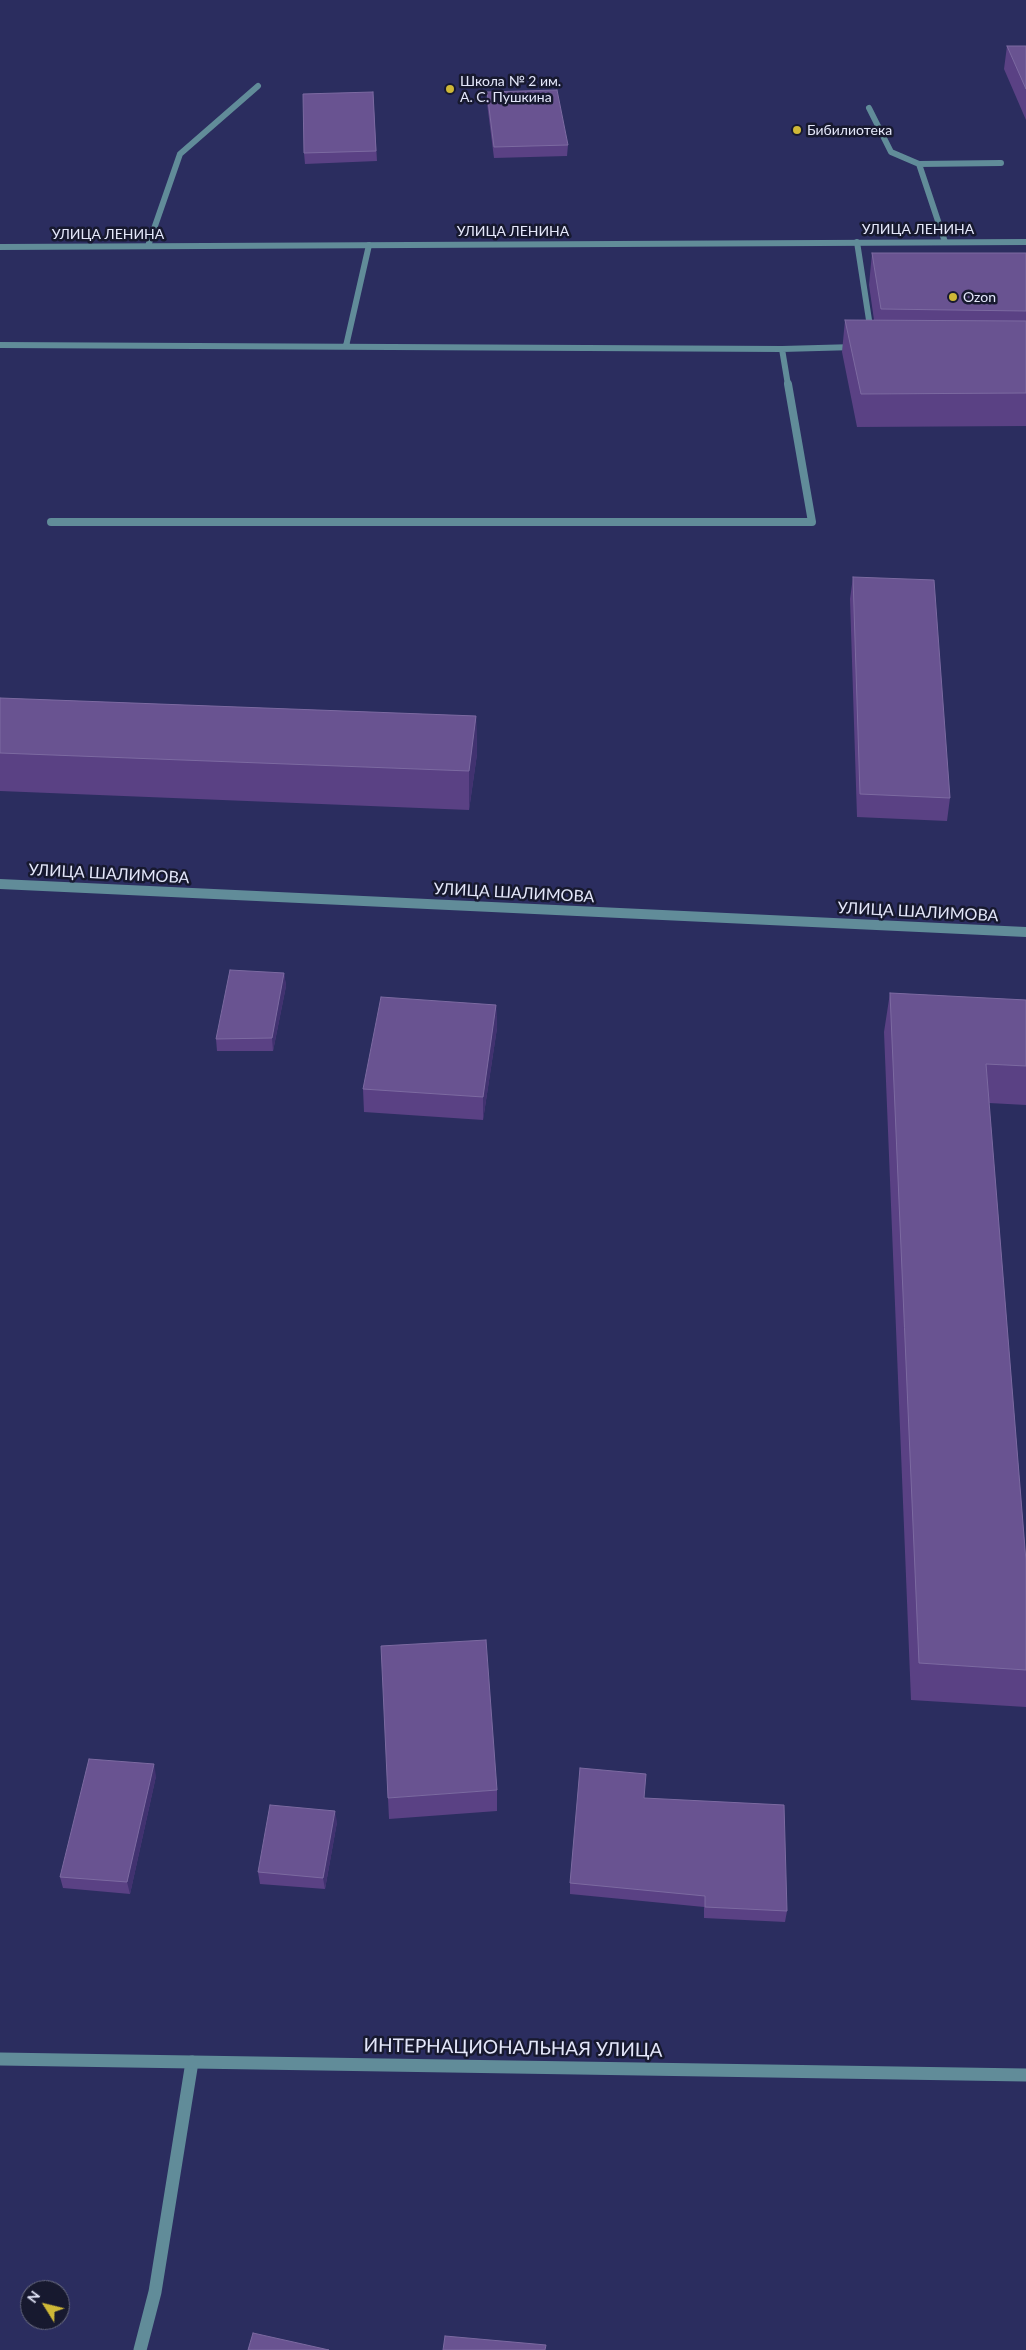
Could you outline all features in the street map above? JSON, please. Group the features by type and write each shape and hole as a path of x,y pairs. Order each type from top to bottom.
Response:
{"street":[{"path":"148,246 180,154 258,86"},
{"path":"869,108 891,152 919,164 1001,163"},
{"path":"919,164 945,242"},
{"path":"857,242 872,337"},
{"name":"УЛИЦА ЛЕНИНА","path":"0,247 1026,242"},
{"path":"346,346 369,245"},
{"path":"0,345 782,349 864,347"},
{"path":"51,522 812,522 782,349"},
{"name":"УЛИЦА ШАЛИМОВА","path":"0,884 1026,932"},
{"name":"ИНТЕРНАЦИОНАЛЬНАЯ УЛИЦА","path":"0,2058 1026,2075"},
{"path":"140,2350 155,2292 192,2062"}],"building":[{"path":"1007,46 1026,46 1026,89"},
{"path":"557,90 568,145 494,147 487,92"},
{"path":"373,92 376,151 304,153 303,94"},
{"path":"872,253 1026,253 1026,311 881,309"},
{"path":"845,320 1026,321 1026,393 861,394"},
{"path":"853,577 934,580 950,798 860,794"},
{"path":"0,698 476,716 469,771 0,753"},
{"path":"230,970 284,973 272,1038 216,1039"},
{"path":"890,993 1026,1000 1026,1066 986,1064 1026,1561 1026,1670 919,1663"},
{"path":"381,997 496,1005 483,1097 363,1089"},
{"path":"486,1640 497,1790 388,1798 381,1646"},
{"path":"89,1759 154,1764 127,1882 60,1877"},
{"path":"580,1768 646,1774 644,1798 784,1805 787,1911 705,1907 705,1896 570,1883"},
{"path":"270,1805 335,1811 323,1878 258,1872"},
{"path":"253,2333 329,2350 248,2350"},
{"path":"445,2336 546,2345 545,2350 443,2350"}],"place":[{"name":"Школа № 2 им. А. С. Пушкина","path":"450,89"},
{"name":"Бибилиотека","path":"797,130"},
{"name":"Ozon","path":"953,297"}]}
